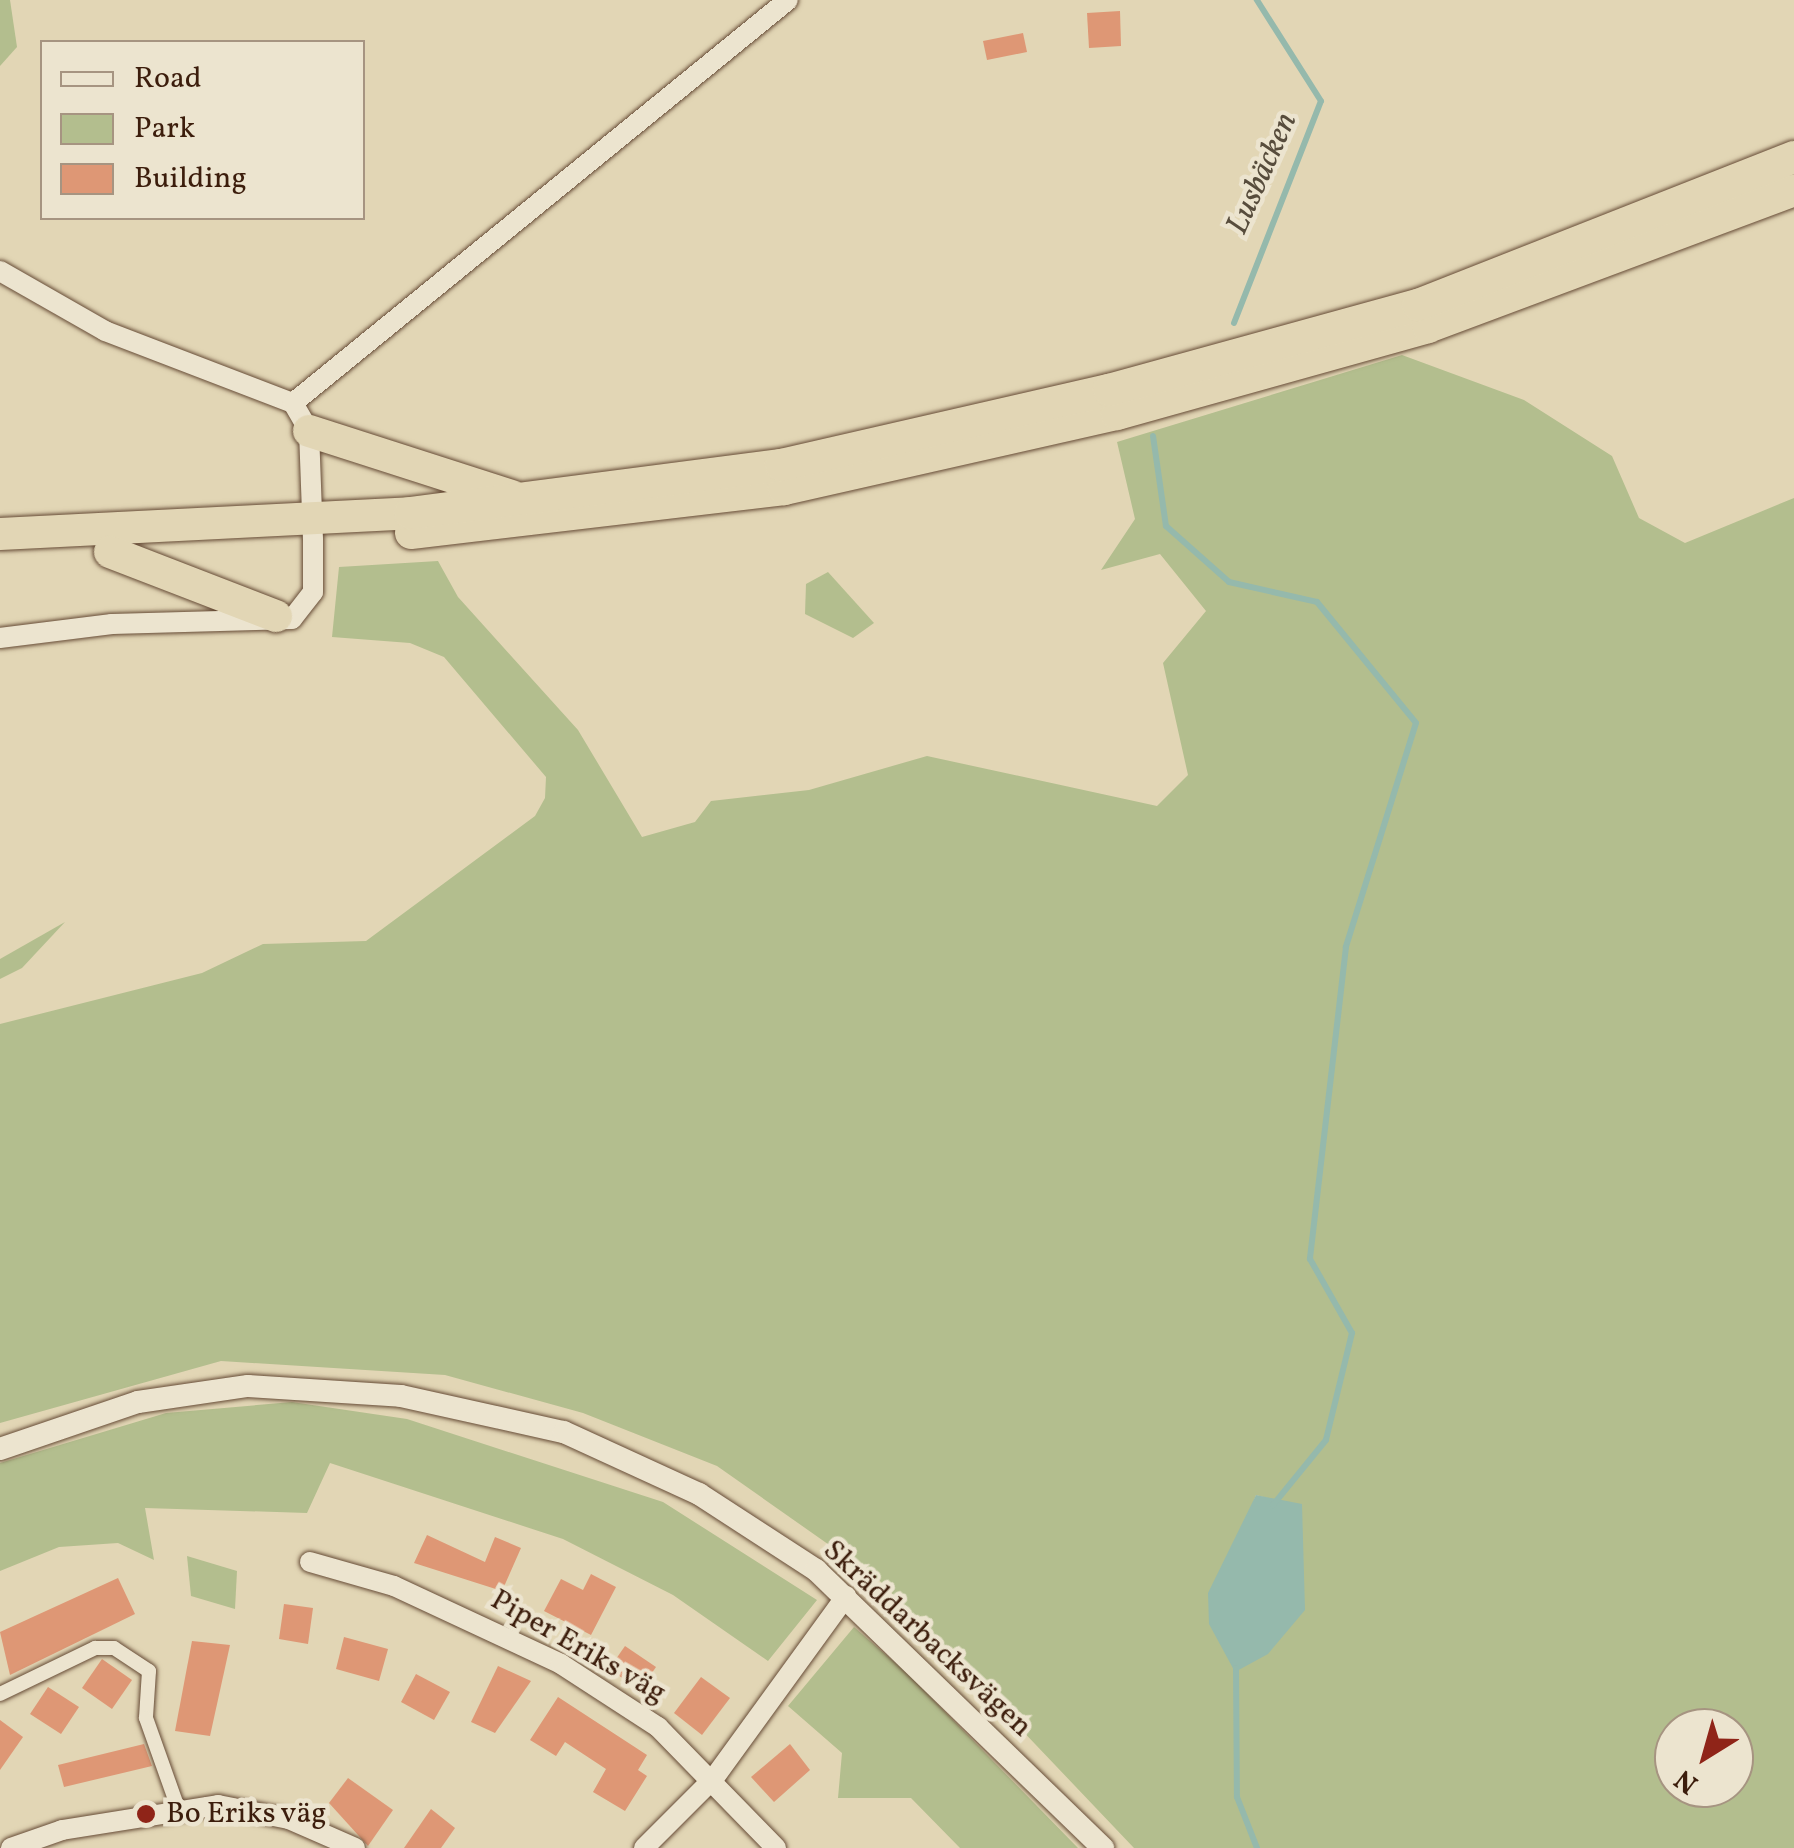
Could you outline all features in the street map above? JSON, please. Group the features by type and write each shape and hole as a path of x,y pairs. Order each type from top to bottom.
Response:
{"highway":[{"path":"0,552 110,552 312,530 781,466 1109,390 1418,304 1794,157"},
{"path":"0,534 509,527 784,489 966,451 1428,327 1794,190"},
{"path":"301,417 520,499"},
{"path":"110,552 276,616"}],"street":[{"path":"301,417 788,0"},
{"path":"0,272 105,332 301,417"},
{"path":"0,638 276,616 308,608 312,530 301,417"},
{"name":"Skräddarbacksvägen","path":"0,1449 138,1402 248,1386 401,1396 564,1432 739,1516 846,1596 1104,1848"},
{"name":"Piper Eriks väg","path":"310,1562 394,1586 561,1664 714,1778 776,1848"},
{"path":"644,1848 714,1778 846,1596"},
{"path":"0,1694 95,1648 114,1648 149,1671 146,1718 178,1808"},
{"path":"11,1848 178,1808 218,1805 328,1835 355,1848"}],"green space":[{"path":"0,0 10,0 17,47 0,66"},
{"path":"1402,355 1524,400 1612,456 1639,518 1685,543 1794,498 1794,1848 1134,1848 879,1580 717,1466 583,1413 445,1375 221,1361 0,1423 0,1024 202,973 263,944 366,941 535,816 545,798 546,777 444,657 410,643 332,637 339,567 438,561 458,597 578,730 642,837 695,822 711,801 809,790 927,756 1157,806 1188,775 1163,663 1206,611 1160,554 1101,570 1135,519 1117,442","holes":["1256,1495 1275,1500 1208,1593 1230,1562"]},
{"path":"828,572 874,623 853,638 805,614 806,584"},
{"path":"65,922 22,968 0,979 0,959"},
{"path":"292,1402 407,1419 663,1502 817,1600 768,1661 673,1595 563,1539 330,1463 307,1513 145,1508 154,1560 118,1543 59,1547 0,1571 0,1463 166,1413"},
{"path":"187,1556 237,1571 235,1609 191,1596"},
{"path":"854,1627 908,1674 1078,1848 960,1848 911,1798 838,1798 842,1753 788,1706"}],"water":[{"path":"1256,1495 1302,1504 1305,1610 1268,1654 1235,1672 1209,1624 1208,1593"}],"building":[{"path":"1120,11 1121,46 1089,48 1087,13"},
{"path":"1023,33 1027,52 987,60 983,41"},
{"path":"427,1535 485,1562 495,1537 521,1548 502,1591 414,1563"},
{"path":"591,1574 616,1587 591,1635 544,1611 561,1579 583,1590"},
{"path":"118,1578 135,1614 10,1675 0,1632"},
{"path":"284,1604 313,1608 308,1644 279,1639"},
{"path":"344,1637 388,1649 379,1681 336,1669"},
{"path":"192,1641 230,1645 210,1736 175,1731"},
{"path":"625,1646 656,1667 640,1690 609,1669"},
{"path":"102,1659 132,1680 112,1709 82,1688"},
{"path":"498,1666 531,1681 495,1733 471,1722"},
{"path":"416,1674 450,1692 434,1720 401,1702"},
{"path":"701,1677 730,1698 702,1735 674,1713"},
{"path":"48,1687 79,1707 61,1734 30,1714"},
{"path":"558,1697 647,1755 638,1770 647,1776 625,1811 593,1792 606,1769 565,1742 556,1756 530,1740"},
{"path":"0,1720 23,1737 0,1770"},
{"path":"144,1744 152,1766 64,1787 58,1765"},
{"path":"790,1744 810,1770 774,1802 751,1777"},
{"path":"348,1778 393,1810 368,1846 329,1803"},
{"path":"431,1809 455,1828 441,1848 404,1848"}],"waterway":[{"name":"Lusbäcken","path":"1234,323 1321,101 1257,0"},
{"path":"1153,436 1166,526 1229,582 1317,602 1416,723 1346,947 1310,1259 1352,1333 1326,1440 1273,1505"},
{"path":"1236,1668 1237,1797 1257,1848"}],"place":[{"name":"Bo Eriks väg","path":"146,1814"}]}
